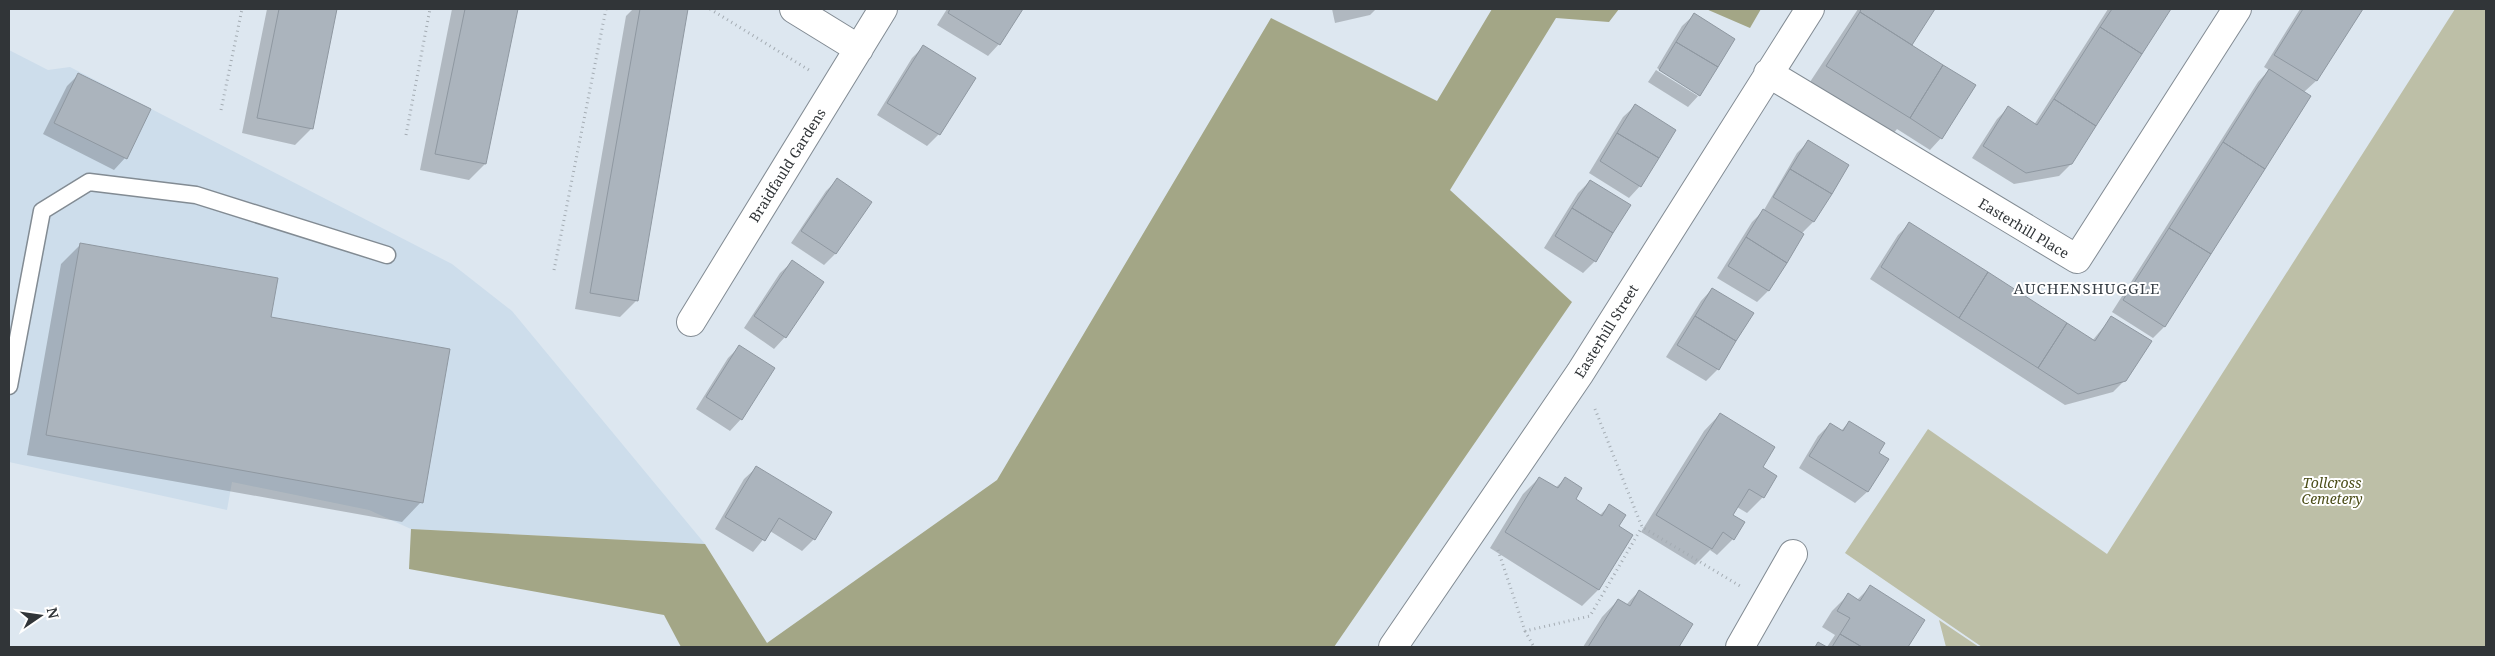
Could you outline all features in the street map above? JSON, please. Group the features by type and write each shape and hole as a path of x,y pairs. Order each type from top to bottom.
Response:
{"street":[{"path":"794,9 859,49"},
{"name":"Braidfauld Gardens","path":"690,322 883,9"},
{"name":"Easterhill Street","path":"1393,647 1580,373 1810,9"},
{"name":"Easterhill Place","path":"1768,73 2077,259 2237,9"},
{"path":"1740,647 1793,554"}],"lane":[{"path":"9,386 42,211 89,182 196,195 388,255"}],"path":[{"path":"221,110 242,9"},
{"path":"406,135 430,9"},
{"path":"554,270 606,9"},
{"path":"710,9 836,86"},
{"path":"1580,373 1642,527 1766,602"},
{"path":"1486,511 1525,631 1534,647"},
{"path":"1525,631 1590,616 1642,527"}],"shaded area":[{"path":"9,50 48,70 70,67 452,264 512,311 705,544 411,529 369,510 232,482 227,510 9,462"}],"green space":[{"path":"1492,9 1619,9 1609,22 1556,18 1450,190 1572,302 1334,647 681,647 664,615 409,569 411,529 705,544 767,643 997,480 1271,18 1437,101"},
{"path":"1706,9 1761,9 1750,28"},
{"name":"Tollcross Cemetery","path":"2455,9 2486,9 2486,647 1982,647 1845,553 1928,429 2107,554"},
{"path":"1939,620 1979,647 1946,647"}],"building":[{"path":"279,9 337,9 313,129 257,118"},
{"path":"465,9 518,9 486,164 435,154"},
{"path":"640,9 688,9 638,301 590,293"},
{"path":"950,9 1023,9 1000,45 948,13"},
{"path":"1861,9 1935,9 1912,45 1860,12"},
{"path":"2112,9 2171,9 2142,54 2100,27"},
{"path":"2303,9 2363,9 2317,81 2274,55"},
{"path":"1860,12 1943,65 1910,118 1826,66"},
{"path":"1694,13 1735,39 1718,67 1676,42"},
{"path":"2100,27 2142,54 2096,126 2054,99"},
{"path":"1676,42 1718,67 1700,96 1659,70"},
{"path":"923,45 976,78 940,135 887,103"},
{"path":"1943,65 1976,85 1942,139 1910,118"},
{"path":"2269,69 2311,96 2265,169 2223,142"},
{"path":"78,73 151,109 127,159 54,123"},
{"path":"2054,99 2096,126 2072,164 2026,173 1983,146 2008,106 2037,125"},
{"path":"1635,104 1676,130 1659,158 1617,133"},
{"path":"1617,133 1659,158 1641,187 1600,161"},
{"path":"1808,140 1849,165 1832,194 1790,169"},
{"path":"2223,142 2265,169 2211,254 2169,228"},
{"path":"1790,169 1832,194 1814,222 1773,197"},
{"path":"837,178 872,202 836,254 801,231"},
{"path":"1590,180 1631,205 1613,233 1572,208"},
{"path":"1572,208 1613,233 1596,262 1555,236"},
{"path":"1763,209 1804,234 1787,263 1746,237"},
{"path":"1909,222 1988,272 1959,318 1881,267"},
{"path":"2169,228 2211,254 2165,327 2123,300"},
{"path":"1746,237 1787,263 1769,291 1728,266"},
{"path":"80,243 278,278 271,317 450,349 423,503 46,435"},
{"path":"792,260 824,282 786,338 754,316"},
{"path":"1988,272 2067,323 2038,368 1959,318"},
{"path":"1712,288 1754,313 1736,341 1695,316"},
{"path":"1695,316 1736,341 1719,370 1677,345"},
{"path":"2111,316 2152,341 2126,381 2078,394 2038,368 2067,323 2095,341"},
{"path":"739,345 775,368 742,420 706,397"},
{"path":"1720,413 1775,447 1763,467 1777,476 1764,498 1749,489 1733,515 1745,522 1734,540 1723,532 1712,549 1656,515"},
{"path":"1849,421 1885,443 1879,453 1889,459 1868,492 1809,456 1830,423 1843,431"},
{"path":"756,466 832,512 815,540 779,518 765,541 725,517"},
{"path":"1539,477 1558,488 1565,477 1582,488 1576,499 1602,516 1609,504 1626,515 1619,526 1633,535 1599,590 1505,532"},
{"path":"1870,585 1925,620 1908,647 1862,647 1840,634 1850,618 1837,611 1848,593 1860,601"},
{"path":"1639,590 1693,624 1679,647 1588,647 1618,599 1630,606"},
{"path":"1840,634 1862,647 1832,647"},
{"path":"1818,642 1827,647 1815,647"}],"district":[{"name":"AUCHENSHUGGLE","path":"2087,288"}]}
